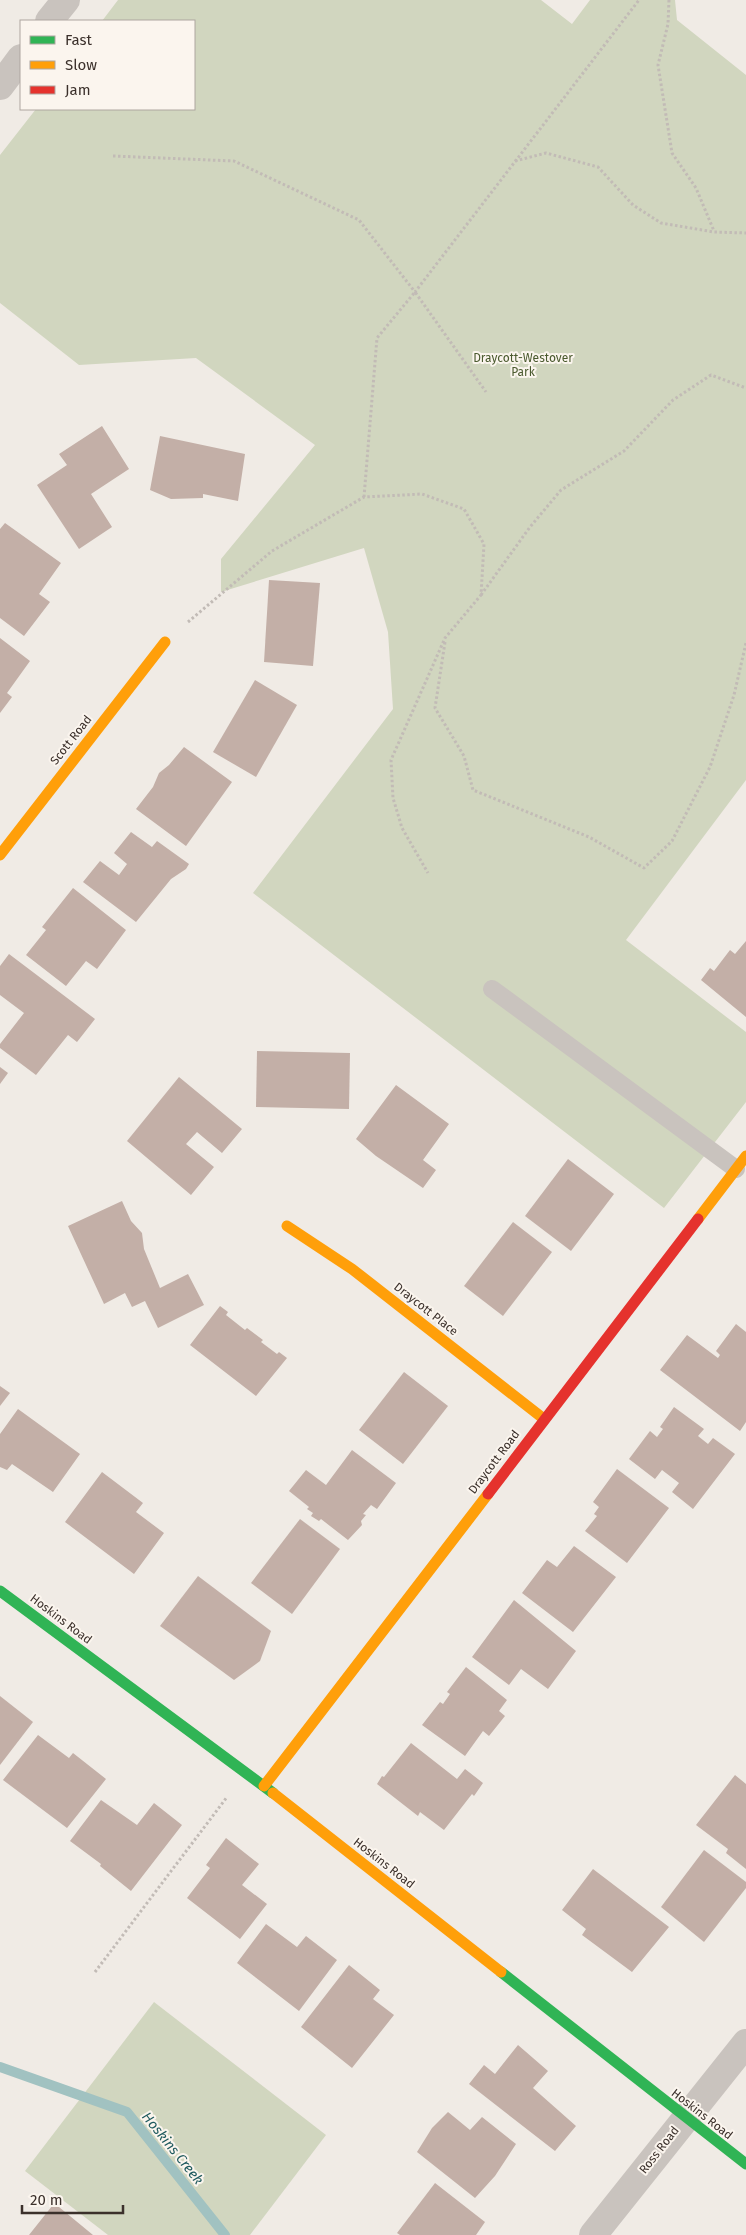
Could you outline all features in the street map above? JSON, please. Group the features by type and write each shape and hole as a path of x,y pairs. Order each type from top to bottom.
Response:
{"street":[{"path":"50,20 66,0"},
{"path":"0,86 20,59"},
{"name":"Scott Road","path":"0,855 165,642"},
{"name":"Draycott Road","path":"264,1786 741,1162"},
{"name":"Draycott Place","path":"287,1226 352,1269 544,1419"},
{"name":"Hoskins Road","path":"0,1591 264,1786 746,2164"},
{"name":"Ross Road","path":"593,2235 685,2117 746,2043"}],"lane":[{"path":"492,989 741,1162"}],"path":[{"path":"364,497 377,338 415,292 639,0"},
{"path":"669,0 668,24 658,65 672,153 696,188 714,232"},
{"path":"515,161 546,153 598,167 633,205 661,223 714,232 746,232"},
{"path":"113,156 234,161 359,220 415,292 486,392"},
{"path":"428,873 402,828 393,798 391,760 445,638 481,595 530,526 560,490 624,451 672,400 710,375 746,388"},
{"path":"165,642 272,551 364,497 422,494 464,509 484,544 481,595"},
{"path":"445,638 435,708 464,756 473,790 589,838 644,868 672,841 710,767 734,695 746,643"},
{"path":"95,1972 245,1773"}],"green space":[{"name":"Draycott-Westover Park","path":"118,0 541,0 572,24 590,0 675,0 677,20 746,75 746,780 626,940 746,1032 746,1102 664,1208 253,893 393,709 388,632 364,548 221,592 221,559 315,445 196,358 79,365 0,303 0,155 35,110 195,110 195,20 103,20"},
{"path":"154,2002 326,2135 250,2235 108,2235 25,2171"}],"building":[{"path":"102,426 129,469 91,494 112,527 79,549 37,485 67,465 59,454"},
{"path":"160,436 245,454 238,501 203,494 203,498 171,499 150,490"},
{"path":"5,523 61,563 39,594 50,602 24,636 0,618 0,529"},
{"path":"269,580 320,583 313,666 264,662"},
{"path":"0,638 30,661 7,693 12,697 0,713"},
{"path":"255,680 297,705 256,777 213,752"},
{"path":"184,747 232,782 186,846 136,809 153,787 159,773 169,765"},
{"path":"131,832 152,847 157,841 189,864 186,869 171,879 136,922 83,882 100,861 119,875 127,864 114,853"},
{"path":"73,888 126,930 97,969 86,961 66,986 26,955 46,930 42,927"},
{"path":"746,941 746,1017 701,980 710,968 714,971 730,950 735,954"},
{"path":"9,954 95,1019 77,1042 68,1035 36,1075 0,1048 0,1044 24,1013 0,995 0,966"},
{"path":"257,1051 350,1053 349,1109 256,1107"},
{"path":"0,1067 8,1073 0,1084"},
{"path":"179,1077 242,1129 222,1153 197,1132 186,1144 214,1167 191,1195 127,1141"},
{"path":"396,1085 449,1124 423,1160 436,1170 423,1188 376,1156 356,1139"},
{"path":"568,1159 614,1194 571,1251 525,1216"},
{"path":"122,1201 131,1221 142,1233 144,1249 160,1288 188,1274 204,1305 158,1328 145,1301 132,1307 125,1293 104,1304 68,1226"},
{"path":"513,1222 552,1252 503,1316 464,1286"},
{"path":"220,1306 228,1312 226,1315 245,1330 247,1328 277,1354 279,1352 287,1358 256,1396 190,1345"},
{"path":"736,1324 746,1332 746,1422 740,1431 660,1370 687,1335 718,1358 720,1355 716,1351"},
{"path":"404,1372 448,1406 403,1464 359,1430"},
{"path":"0,1386 10,1393 0,1406"},
{"path":"674,1407 704,1429 698,1436 708,1444 713,1438 735,1454 693,1509 672,1492 679,1483 662,1470 655,1479 629,1459 650,1431 657,1437 663,1429 660,1427"},
{"path":"18,1409 80,1454 53,1492 12,1464 7,1470 0,1467 0,1434"},
{"path":"352,1450 396,1483 377,1509 371,1505 363,1514 366,1515 361,1521 362,1525 348,1540 321,1519 319,1521 311,1516 313,1513 307,1509 309,1507 289,1491 306,1470 326,1485"},
{"path":"617,1469 669,1508 627,1563 585,1531 597,1516 594,1514 599,1507 593,1502"},
{"path":"102,1472 143,1503 136,1512 164,1533 134,1574 65,1522"},
{"path":"300,1519 340,1549 292,1614 251,1583"},
{"path":"574,1546 616,1577 573,1632 522,1593 547,1560 557,1567"},
{"path":"198,1576 271,1631 260,1661 234,1680 160,1626"},
{"path":"514,1600 576,1651 548,1689 521,1669 509,1685 472,1657"},
{"path":"466,1667 507,1700 499,1711 505,1716 489,1736 483,1731 465,1756 422,1725 440,1702 443,1704 450,1694 447,1692"},
{"path":"0,1696 33,1722 0,1765"},
{"path":"38,1735 69,1758 73,1753 106,1779 67,1828 3,1780"},
{"path":"411,1743 457,1779 465,1769 483,1783 444,1830 420,1812 418,1816 377,1784"},
{"path":"735,1775 746,1784 746,1869 726,1853 728,1849 696,1825"},
{"path":"101,1800 137,1825 154,1803 182,1825 131,1891 100,1866 101,1864 70,1841"},
{"path":"226,1838 259,1864 242,1885 267,1904 240,1939 187,1898 210,1868 206,1865"},
{"path":"704,1850 746,1882 746,1888 704,1942 661,1907"},
{"path":"593,1869 669,1927 632,1972 582,1935 586,1929 562,1910"},
{"path":"266,1924 297,1947 306,1936 337,1960 299,2011 237,1963"},
{"path":"349,1965 380,1990 373,1999 394,2015 352,2068 301,2027"},
{"path":"518,2045 548,2071 533,2088 576,2126 555,2151 469,2084 484,2065 495,2074"},
{"path":"448,2112 470,2130 482,2117 516,2144 495,2176 475,2198 417,2152 432,2128"},
{"path":"435,2183 485,2222 476,2235 400,2235 397,2233"},
{"path":"56,2201 60,2205 59,2207 93,2235 29,2235"}],"waterway":[{"name":"Hoskins Creek","path":"0,2067 127,2112 225,2235"}],"traffic: fast":[{"path":"0,1591 273,1793"},
{"path":"501,1972 746,2164"}],"traffic: slow":[{"path":"0,855 165,642"},
{"path":"698,1219 746,1156"},
{"path":"287,1226 352,1269 544,1419"},
{"path":"264,1786 488,1494"},
{"path":"273,1793 501,1972"}],"traffic: jam":[{"path":"488,1494 698,1219"}]}
